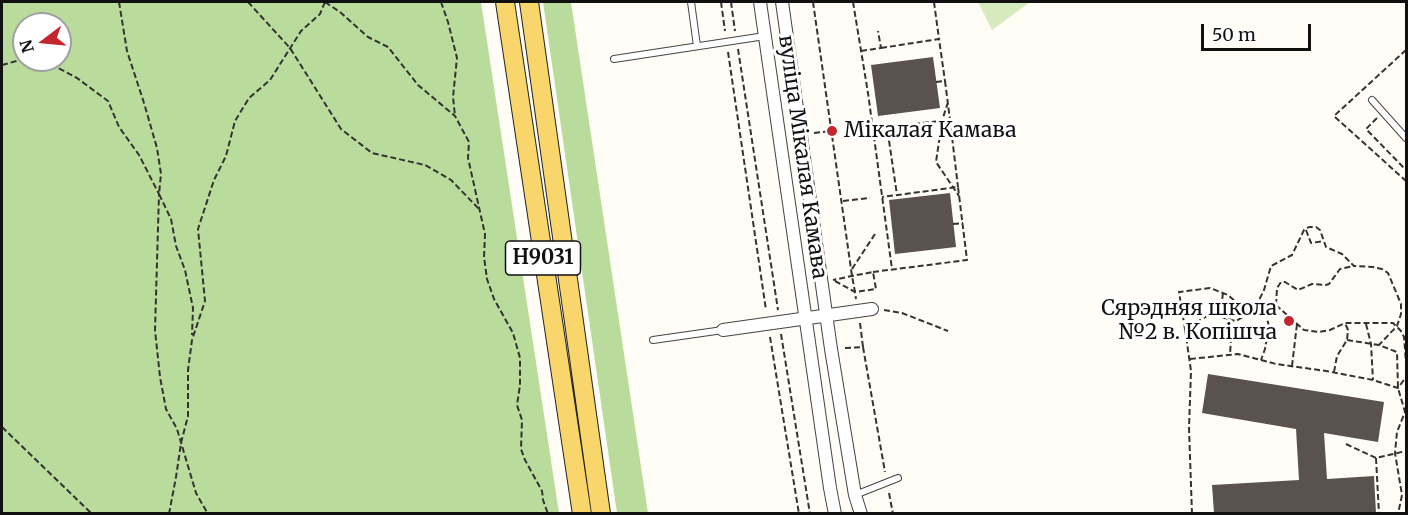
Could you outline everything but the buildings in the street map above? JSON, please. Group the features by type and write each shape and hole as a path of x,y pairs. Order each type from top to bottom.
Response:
{"main road":[{"name":"Н9031","path":"505,2 582,513"},
{"name":"Н9031","path":"529,2 601,513"}],"street":[{"name":"вуліца Мікалая Камава","path":"760,2 830,488 836,513"},
{"name":"вуліца Мікалая Камава","path":"782,2 827,316 855,495 861,513"},
{"path":"723,330 872,309"}],"lane":[{"path":"691,2 697,46"},
{"path":"614,59 765,36"},
{"path":"1372,100 1407,138"},
{"path":"653,340 723,330"},
{"path":"855,495 898,478"}],"path":[{"path":"119,2 127,51 157,148 161,174 155,330 160,377 166,409 177,429 196,493 208,513"},
{"path":"248,2 290,48 341,129 372,153 425,165 451,180 479,209"},
{"path":"192,340 205,301 198,229 214,180 225,156 235,121 249,98 270,80 301,31 320,14 325,2 368,37 388,47 418,85 455,116 469,142 468,158 485,234 484,257 487,279 494,299 513,333 520,358 517,405 522,420 521,449 542,491 548,513"},
{"path":"441,2 457,58 453,97 455,116"},
{"path":"721,2 774,323 810,513"},
{"path":"731,2 799,513"},
{"path":"813,2 855,292"},
{"path":"853,2 892,269"},
{"path":"873,272 876,289 855,292 832,280 873,272 892,269 967,260 934,2"},
{"path":"878,31 881,48"},
{"path":"861,51 939,39"},
{"path":"1406,51 1334,116 1407,181"},
{"path":"66,72 108,101 119,127 139,154 171,219 176,246 185,270 193,309 188,370 188,416 169,513"},
{"path":"936,82 945,81"},
{"path":"868,93 874,92"},
{"path":"948,102 942,121 936,162 959,196"},
{"path":"1383,112 1366,129 1407,170"},
{"path":"873,129 950,120"},
{"path":"888,128 897,195"},
{"path":"801,135 832,130"},
{"path":"882,197 958,187"},
{"path":"842,201 870,198"},
{"path":"953,224 963,223"},
{"path":"1185,329 1209,315 1215,314 1236,321 1251,312 1259,304 1271,266 1294,253 1301,235 1309,227 1318,228 1326,247 1342,254 1354,266"},
{"path":"886,230 892,230"},
{"path":"1306,230 1311,243 1324,241"},
{"path":"852,269 875,234"},
{"path":"1276,305 1277,288 1281,282 1298,290 1316,284 1329,284 1340,269 1354,266 1382,269 1388,273 1401,304 1401,314 1397,326 1379,345"},
{"path":"1192,513 1189,428 1191,371 1179,292 1210,288 1228,295 1237,303 1276,305 1304,330 1319,332 1345,323 1393,323 1404,337 1407,362"},
{"path":"1223,293 1222,301 1230,331 1230,355"},
{"path":"1259,304 1268,320 1269,332 1261,360"},
{"path":"872,309 902,313 948,331"},
{"path":"1334,372 1337,356 1347,340 1348,330 1345,323"},
{"path":"1292,366 1297,324"},
{"path":"1366,324 1371,344 1373,380"},
{"path":"1230,331 1269,332"},
{"path":"1347,340 1379,345 1397,352 1398,388 1405,412 1397,432 1395,453 1402,495 1398,513"},
{"path":"840,348 863,347 893,513"},
{"path":"1190,359 1238,354 1276,364 1373,380 1398,388"},
{"path":"1398,388 1407,377"},
{"path":"2,426 92,513"},
{"path":"1346,444 1376,458 1407,451"},
{"path":"1376,458 1379,513"}],"green space":[{"path":"2,2 481,2 559,513 2,513"},
{"path":"543,2 571,2 648,513 617,513"},
{"path":"978,2 1030,2 992,30"}],"place":[{"name":"Мікалая Камава","path":"832,131"},
{"name":"Сярэдняя школа №2 в. Копішча","path":"1289,321"}]}
